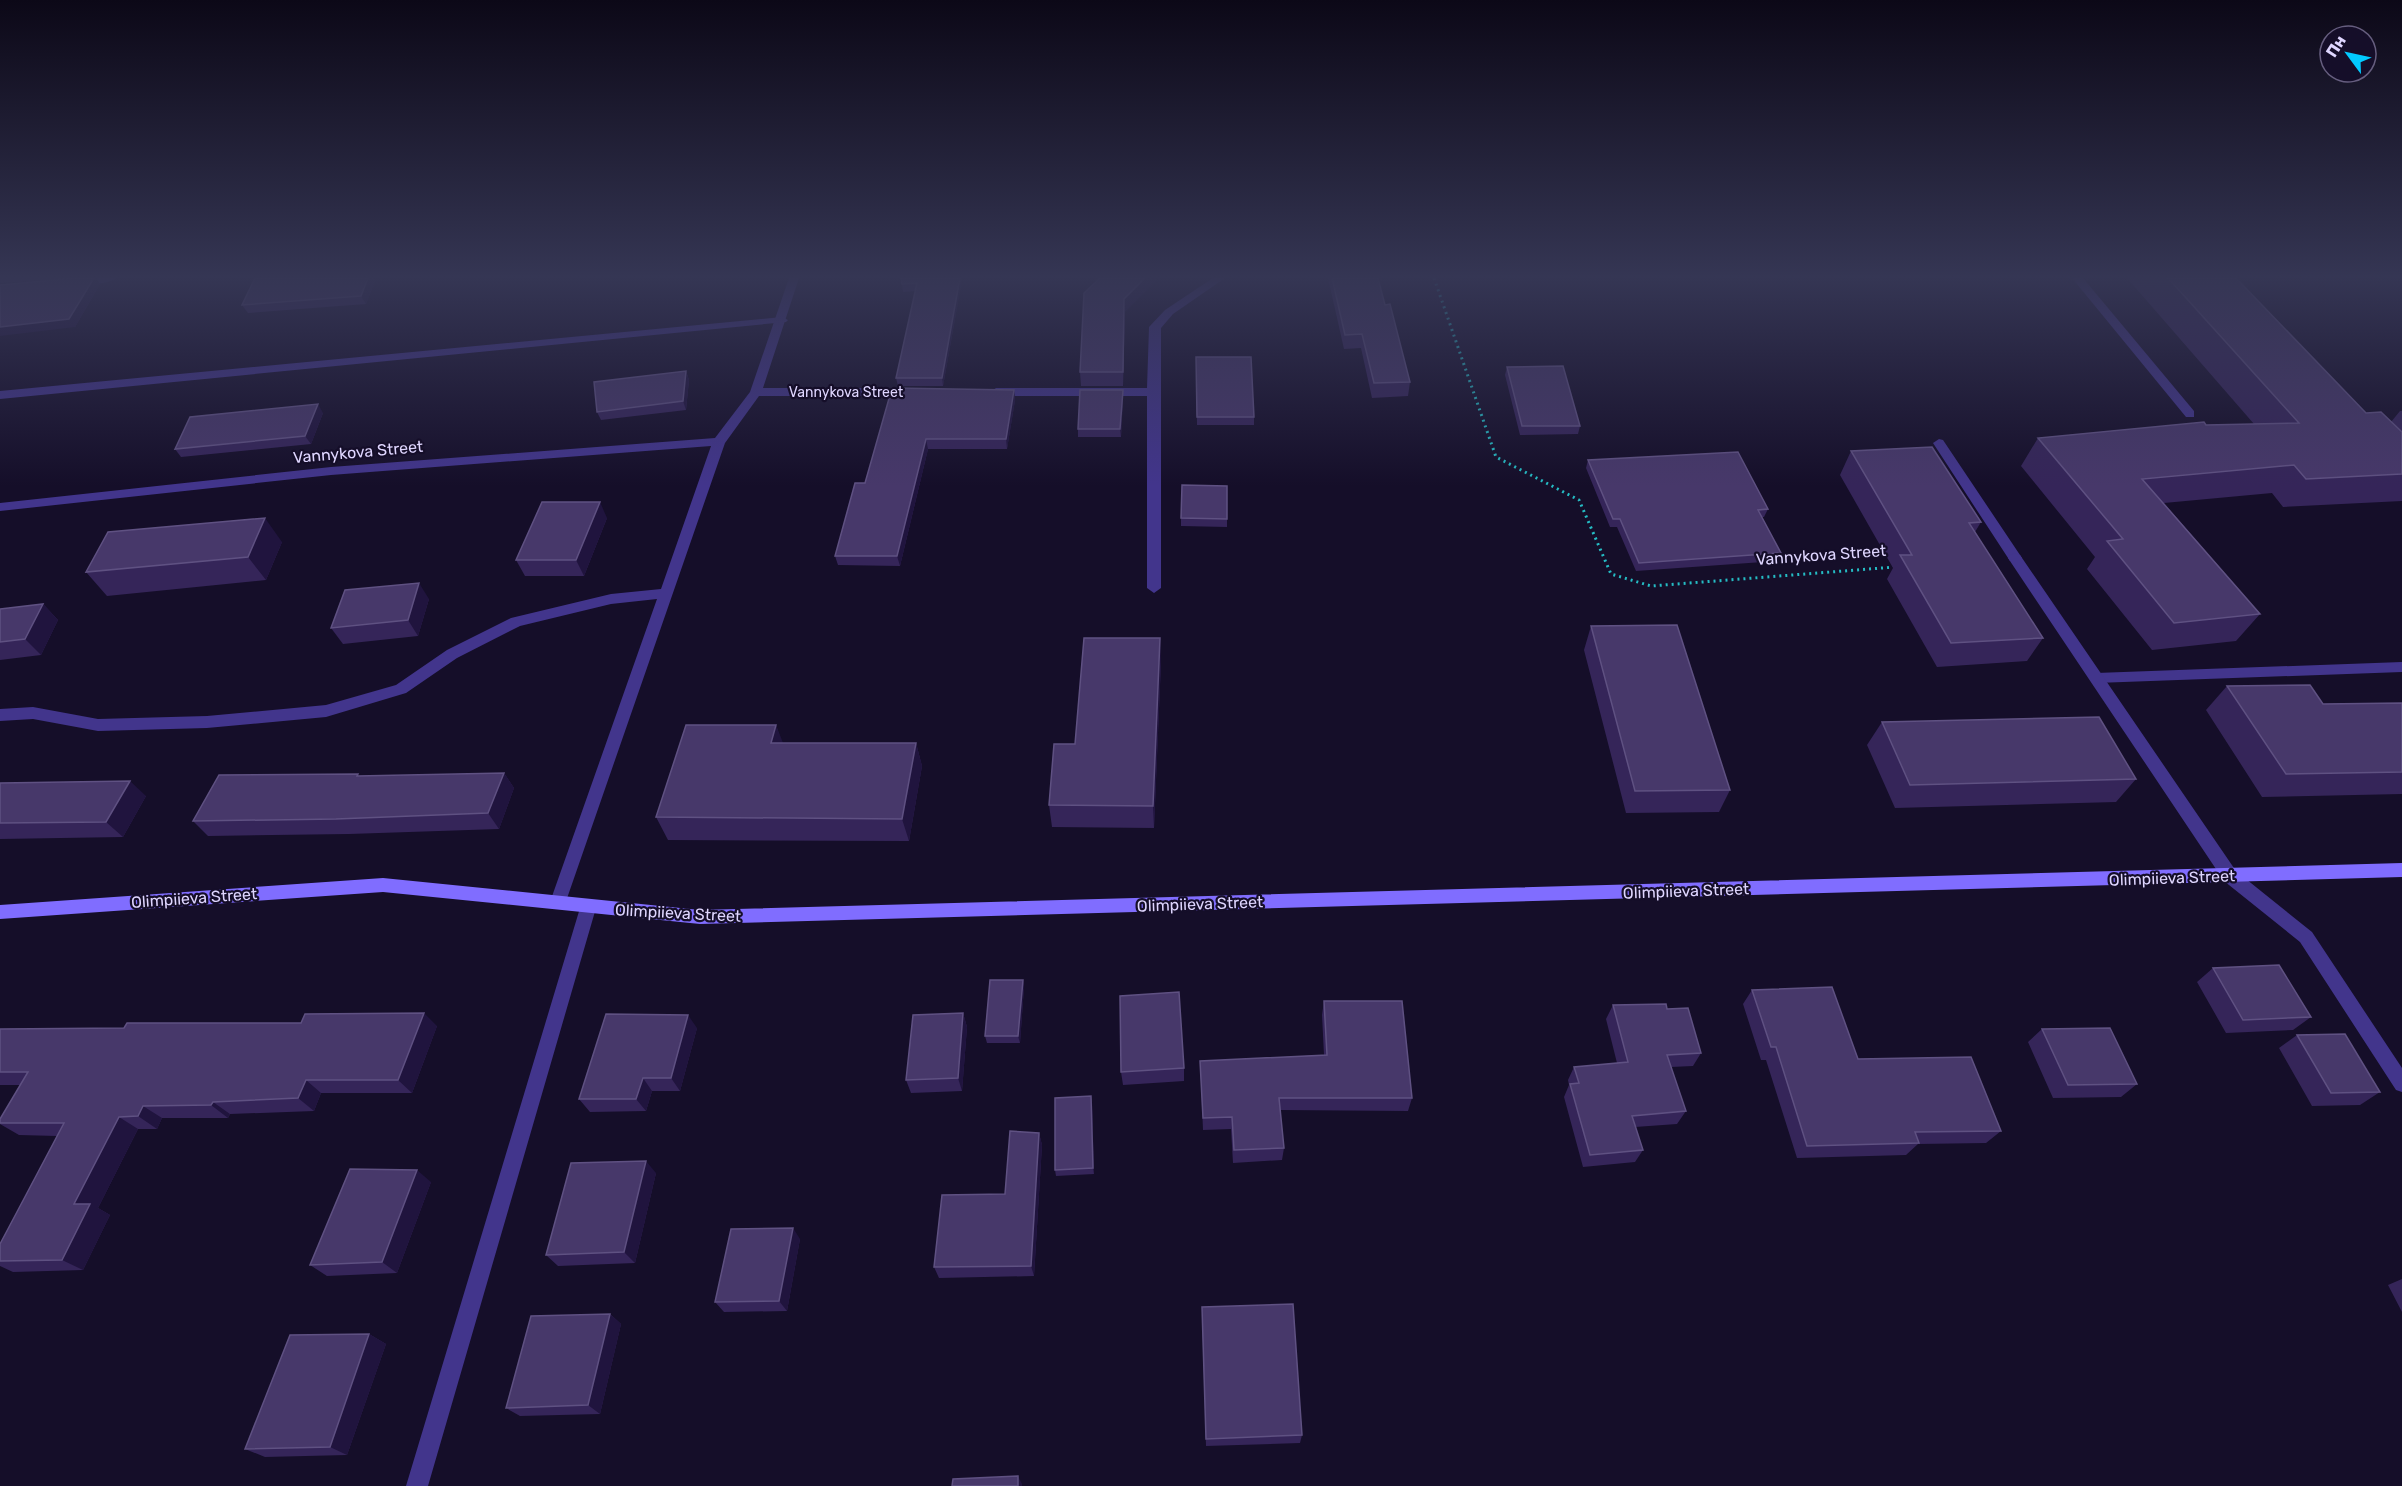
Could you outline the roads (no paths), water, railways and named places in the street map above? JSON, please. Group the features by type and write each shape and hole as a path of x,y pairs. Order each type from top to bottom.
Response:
{"main road":[{"name":"Olimpiieva Street","path":"0,912 383,885 558,902 588,908 700,917 2402,870"}],"street":[{"path":"0,395 497,347"},
{"path":"558,902 719,442 756,392 772,347"},
{"path":"1154,347 1154,588"},
{"path":"2135,347 2190,414"},
{"name":"Vannykova Street","path":"756,392 919,392"},
{"path":"978,392 1153,392"},
{"name":"Vannykova Street","path":"1,509 331,471 719,442"},
{"path":"1939,442 2230,876 2306,937 2402,1084"},
{"path":"0,716 33,713 98,725 207,722 326,711 401,689 452,654 516,622 611,599 666,593"},
{"path":"2096,678 2402,667"},
{"path":"417,1486 588,908"}]}
